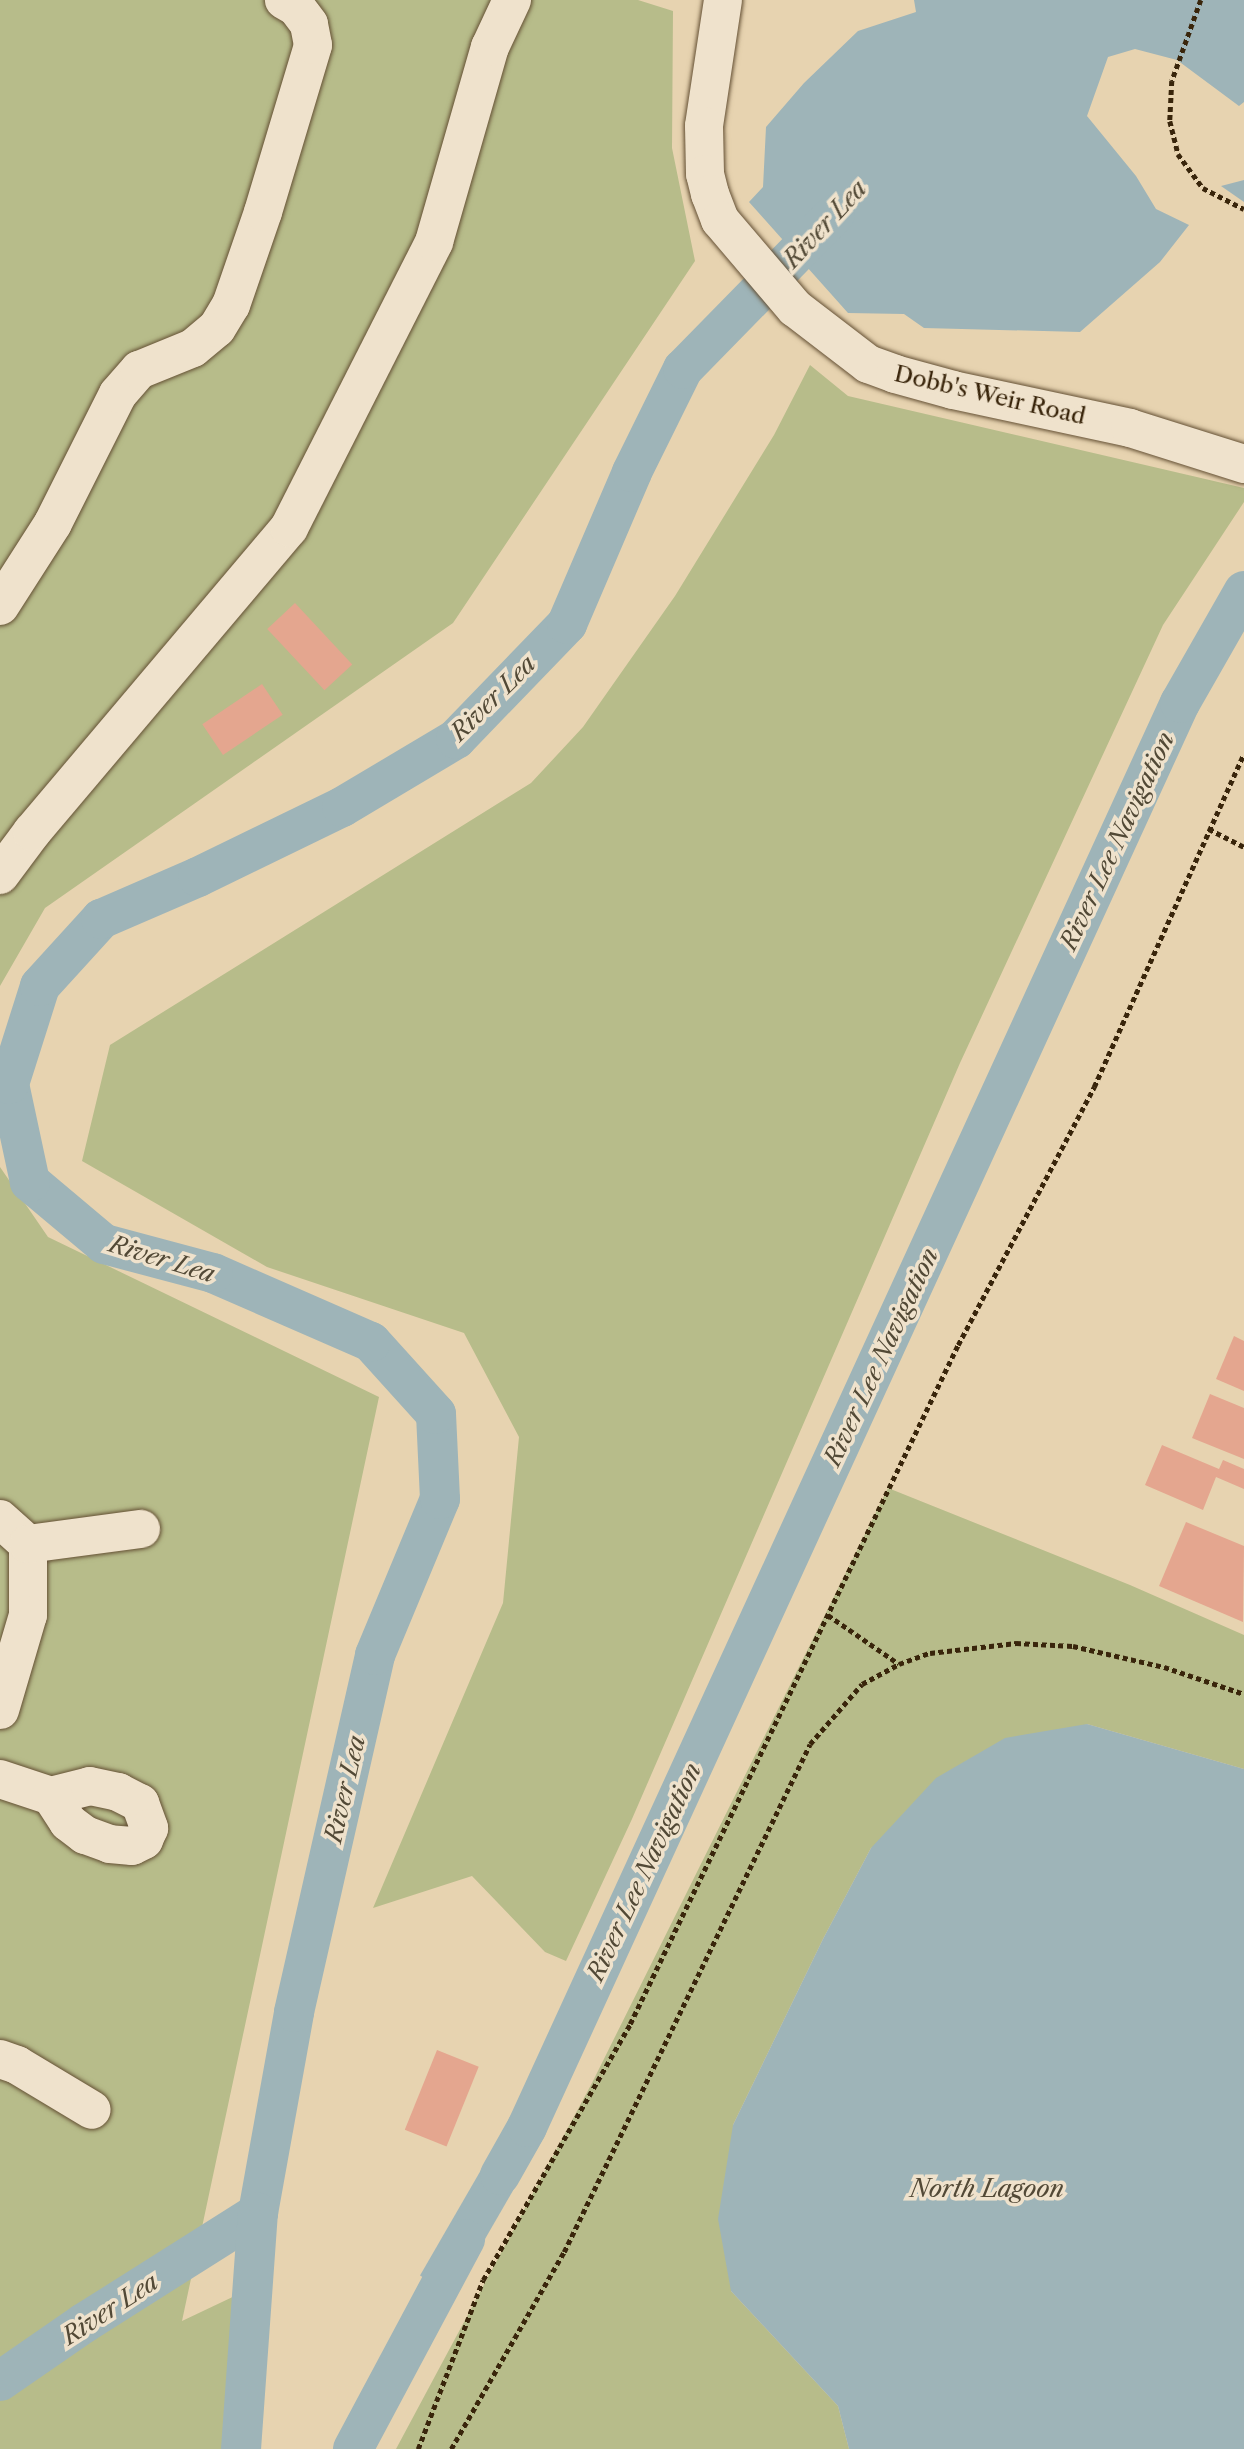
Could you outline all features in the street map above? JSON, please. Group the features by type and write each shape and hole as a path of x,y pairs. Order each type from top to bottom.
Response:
{"street":[{"path":"0,606 53,523 118,394 139,370 193,348 216,328 231,305 263,212 313,45 309,24 296,7 284,0"},
{"path":"0,875 32,832 289,528 434,242 490,47 512,0"},
{"name":"Dobb's Weir Road","path":"723,0 704,126 705,174 720,220 794,309 868,363 895,374 953,390 1130,428 1244,464"},
{"path":"0,1520 28,1544 141,1529"},
{"path":"0,1710 28,1615 28,1544"},
{"path":"0,1779 51,1796"},
{"path":"0,2059 17,2065 92,2110"}],"path":[{"path":"1201,0 1172,81 1170,121 1178,154 1203,188 1244,208"},
{"path":"418,2449 483,2280 630,2024 958,1345 1094,1087 1244,754"},
{"path":"1209,829 1244,847"},
{"path":"828,1615 899,1664"},
{"path":"451,2449 564,2252 810,1744 862,1684 899,1664 930,1653 972,1646 1073,1646 1164,1667 1244,1694"}],"green space":[{"path":"0,0 638,0 673,11 672,148 695,261 453,623 45,908 0,986"},
{"path":"810,365 848,396 1244,488 1244,502 1163,625 960,1063 632,1819 566,1961 545,1952 472,1876 373,1908 503,1603 519,1437 464,1333 267,1267 82,1161 110,1045 531,783 583,727 675,596 774,435"},
{"path":"0,1167 48,1237 379,1397 182,2321 241,2293 227,2449 0,2449"},
{"path":"888,1488 1130,1585 1244,1635 1244,1769 1087,1724 871,1848 823,1939 733,2125 731,2291 838,2406 849,2449 396,2449 592,2083"}],"water":[{"path":"914,0 1244,0 1244,102 1239,106 1177,60 1135,49 1108,57 1087,116 1136,176 1156,209 1189,225 1160,262 1080,332 924,328 904,314 848,313 749,202 763,187 766,127 804,83 858,31 916,12"},
{"path":"1244,180 1244,202 1221,186"},
{"name":"North Lagoon","path":"1087,1724 1244,1769 1244,2449 849,2449 838,2406 731,2291 718,2219 733,2125 823,1939 871,1848 936,1778 1005,1738"},
{"path":"511,2118 544,2137 453,2295 420,2276"}],"building":[{"path":"295,603 352,664 324,690 267,629"},
{"path":"262,684 283,715 223,755 202,724"},
{"path":"1234,1336 1244,1341 1244,1391 1216,1379"},
{"path":"1210,1394 1244,1408 1244,1459 1192,1438"},
{"path":"1162,1445 1219,1469 1223,1460 1244,1469 1244,1489 1216,1477 1203,1510 1145,1485"},
{"path":"1186,1522 1244,1546 1243,1622 1159,1586"},
{"path":"437,2050 479,2067 447,2147 405,2130"}],"waterway":[{"name":"River Lea","path":"0,2381 84,2323 258,2213 294,2012 375,1655 440,1499 436,1414 371,1342 213,1273 104,1244 30,1182 9,1084 40,986 101,919 198,877 342,807 456,739 567,624 632,472 683,369 835,214"},
{"name":"River Lee Navigation","path":"500,2175 527,2127 1180,703 1244,591"},
{"path":"241,2449 258,2213"},
{"name":"River Lee Navigation","path":"353,2449 465,2239"}]}
